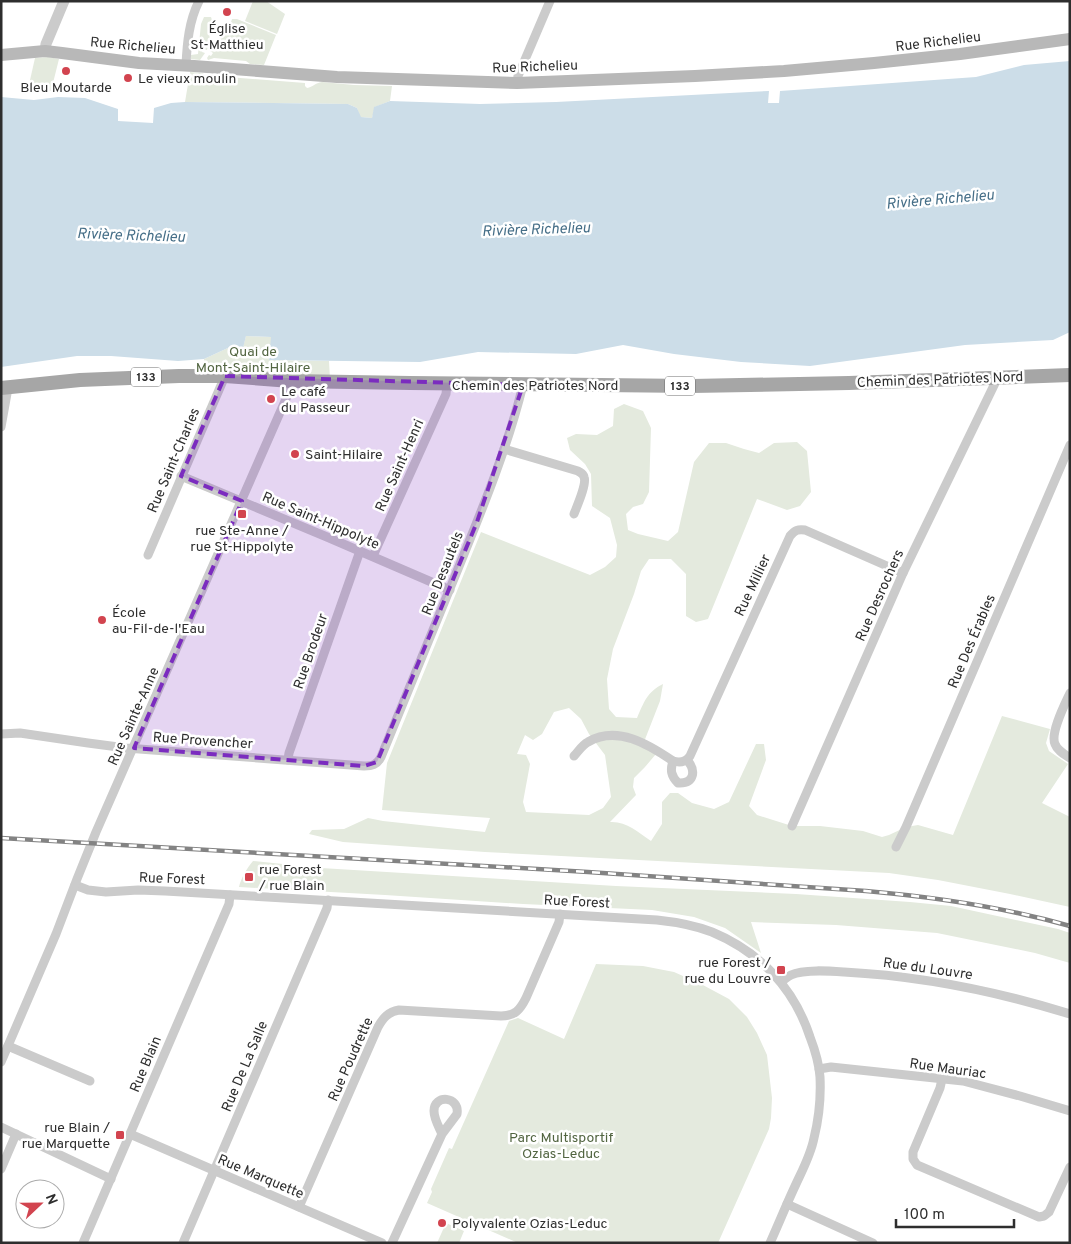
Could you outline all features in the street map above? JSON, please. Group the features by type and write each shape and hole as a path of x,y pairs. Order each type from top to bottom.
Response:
{"main road":[{"name":"Rue Richelieu","path":"1,55 45,51 138,63 337,77 517,83 784,71 912,59 1070,40"},
{"name":"Chemin des Patriotes Nord","path":"5,388 61,381 179,376 225,376 291,381 692,386 1070,375"}],"street":[{"path":"45,51 46,44 64,1"},
{"path":"517,83 518,76 550,1"},
{"path":"186,65 190,25 195,3"},
{"name":"Rue Saint-Charles","path":"148,555 225,376"},
{"name":"Rue Desrochers","path":"792,826 903,573 998,377"},
{"name":"Rue Sainte-Anne","path":"1,1062 56,934 92,843 289,392 291,381"},
{"name":"Rue Saint-Henri","path":"373,556 446,394 447,384"},
{"name":"Rue Desautels","path":"373,765 381,757 477,522 517,411 523,385"},
{"path":"1,427 5,388"},
{"name":"Rue Des Érables","path":"896,847 1070,445"},
{"path":"504,449 582,473 585,483 574,514"},
{"path":"1061,465 1070,469"},
{"name":"Rue Saint-Hippolyte","path":"181,476 450,590"},
{"name":"Rue Millier","path":"673,761 671,767 672,774 678,783 690,780 692,769 687,760 790,536 794,531 806,530 903,573"},
{"name":"Rue Brodeur","path":"288,760 360,551"},
{"path":"1070,693 1053,737 1054,744 1070,758"},
{"name":"Rue Provencher","path":"1,734 29,734 88,744 134,748 364,766 373,765"},
{"path":"574,756 586,743 598,737 610,735 624,736 644,742 673,761 687,760"},
{"name":"Rue Forest","path":"75,885 88,890 106,892 146,890 672,922 702,928 720,936 766,966 781,982 795,1002 805,1024 819,1069 820,1106 814,1139 770,1243"},
{"name":"Rue Blain","path":"83,1243 229,904 230,895"},
{"name":"Rue De La Salle","path":"183,1243 327,908 328,900"},
{"name":"Rue Poudrette","path":"299,1207 378,1027 386,1016 390,1012 399,1010 501,1016 515,1013 521,1008 526,998 559,922 560,914"},
{"name":"Rue du Louvre","path":"781,982 791,975 812,972 885,975 940,982 990,992 1070,1014"},
{"path":"8,1046 90,1081"},
{"name":"Rue Mauriac","path":"819,1069 831,1067 963,1081 1070,1111"},
{"path":"942,1079 913,1152 913,1159 918,1164 1039,1217 1049,1212 1070,1167"},
{"path":"1,1127 111,1178"},
{"path":"1,1169 16,1134"},
{"name":"Rue Marquette","path":"130,1134 382,1243"},
{"path":"392,1243 442,1134"},
{"path":"787,1204 873,1243"}],"highlighted area":[{"path":"225,376 523,385 477,522 377,762 364,766 134,748 242,501 181,476"}],"green space":[{"path":"253,1 266,1 285,14 277,34 245,21"},
{"path":"204,17 211,17 217,26 210,33 211,40 207,50 203,49 202,52 205,53 200,60 191,59 191,55 198,54 201,24"},
{"path":"232,19 237,19 276,35 264,65 214,58 208,60 209,55 211,56 213,53 210,51 214,41 220,38 218,31 224,25 230,25"},
{"path":"48,57 59,59 51,91 28,89 35,58"},
{"path":"190,72 203,73 209,82 215,76 305,83 307,88 322,82 392,86 390,101 375,107 372,118 360,117 357,108 348,104 185,102"},
{"name":"Quai de Mont-Saint-Hilaire","path":"246,336 272,337 269,360 329,361 330,379 203,373 204,359 230,347 243,347"},
{"path":"624,404 643,411 651,428 649,492 643,504 633,507 626,514 628,530 668,541 678,532 694,462 709,443 726,443 759,453 774,443 797,442 807,451 811,492 800,506 787,510 757,499 708,619 696,622 686,616 686,574 671,559 649,559 641,571 613,649 607,679 609,709 616,717 637,718 644,702 653,690 663,684 660,701 642,747 656,754 634,778 633,787 636,795 610,822 627,825 651,841 662,824 662,802 670,793 678,793 692,803 714,809 729,802 756,744 764,744 766,760 749,806 757,815 792,826 820,826 863,831 882,837 906,827 918,825 953,835 1002,716 1050,729 1046,743 1049,751 1068,764 1042,803 1070,817 1070,907 938,880 889,873 485,852 343,842 309,834 312,830 344,829 368,818 485,832 490,818 382,810 387,763 481,532 590,575 605,567 616,557 617,545 610,518 592,506 591,474 585,464 570,450 567,438 576,434 597,435 613,426 614,409","holes":["569,708 581,719 589,734 605,755 611,797 603,808 589,815 526,812 523,802 530,764 526,755 517,754 525,735 533,740 542,734 554,712"]},
{"path":"253,861 321,868 616,886 796,894 951,906 1070,933 1070,963 1035,953 937,933 836,925 751,922 761,953 725,928 694,917 652,910 239,887 241,880"},
{"name":"Parc Multisportif Ozias-Leduc","path":"596,964 643,966 674,972 701,984 729,999 747,1017 767,1055 772,1098 769,1129 718,1243 518,1243 427,1203 449,1148 452,1149 509,1021 518,1018 564,1039"},
{"path":"446,1223 464,1231 459,1243 437,1243"}],"water":[{"name":"Rivière Richelieu","path":"1070,61 1070,332 1053,340 965,345 810,366 741,362 674,354 623,345 576,354 478,352 420,362 269,360 271,337 246,336 243,348 230,347 204,359 178,361 111,356 77,356 1,367 1,97 34,100 58,97 85,98 118,109 118,121 153,123 154,108 171,103 185,102 348,104 357,108 361,117 372,118 374,107 390,101 480,104 556,102 769,91 768,103 779,103 780,91 976,77 1024,65"}],"railway":[{"path":"1,838 588,872 866,891 918,896 969,904 1020,913 1070,926"}],"place":[{"name":"Église St-Matthieu","path":"227,12"},
{"name":"Bleu Moutarde","path":"66,71"},
{"name":"Le vieux moulin","path":"128,78"},
{"name":"Le café du Passeur","path":"271,399"},
{"name":"Saint-Hilaire","path":"295,454"},
{"name":"rue Ste-Anne / rue St-Hippolyte","path":"242,514"},
{"name":"École au-Fil-de-l'Eau","path":"102,620"},
{"name":"rue Forest / rue Blain","path":"249,877"},
{"name":"rue Forest / rue du Louvre","path":"781,970"},
{"name":"rue Blain / rue Marquette","path":"120,1135"},
{"name":"Polyvalente Ozias-Leduc","path":"442,1223"}]}
